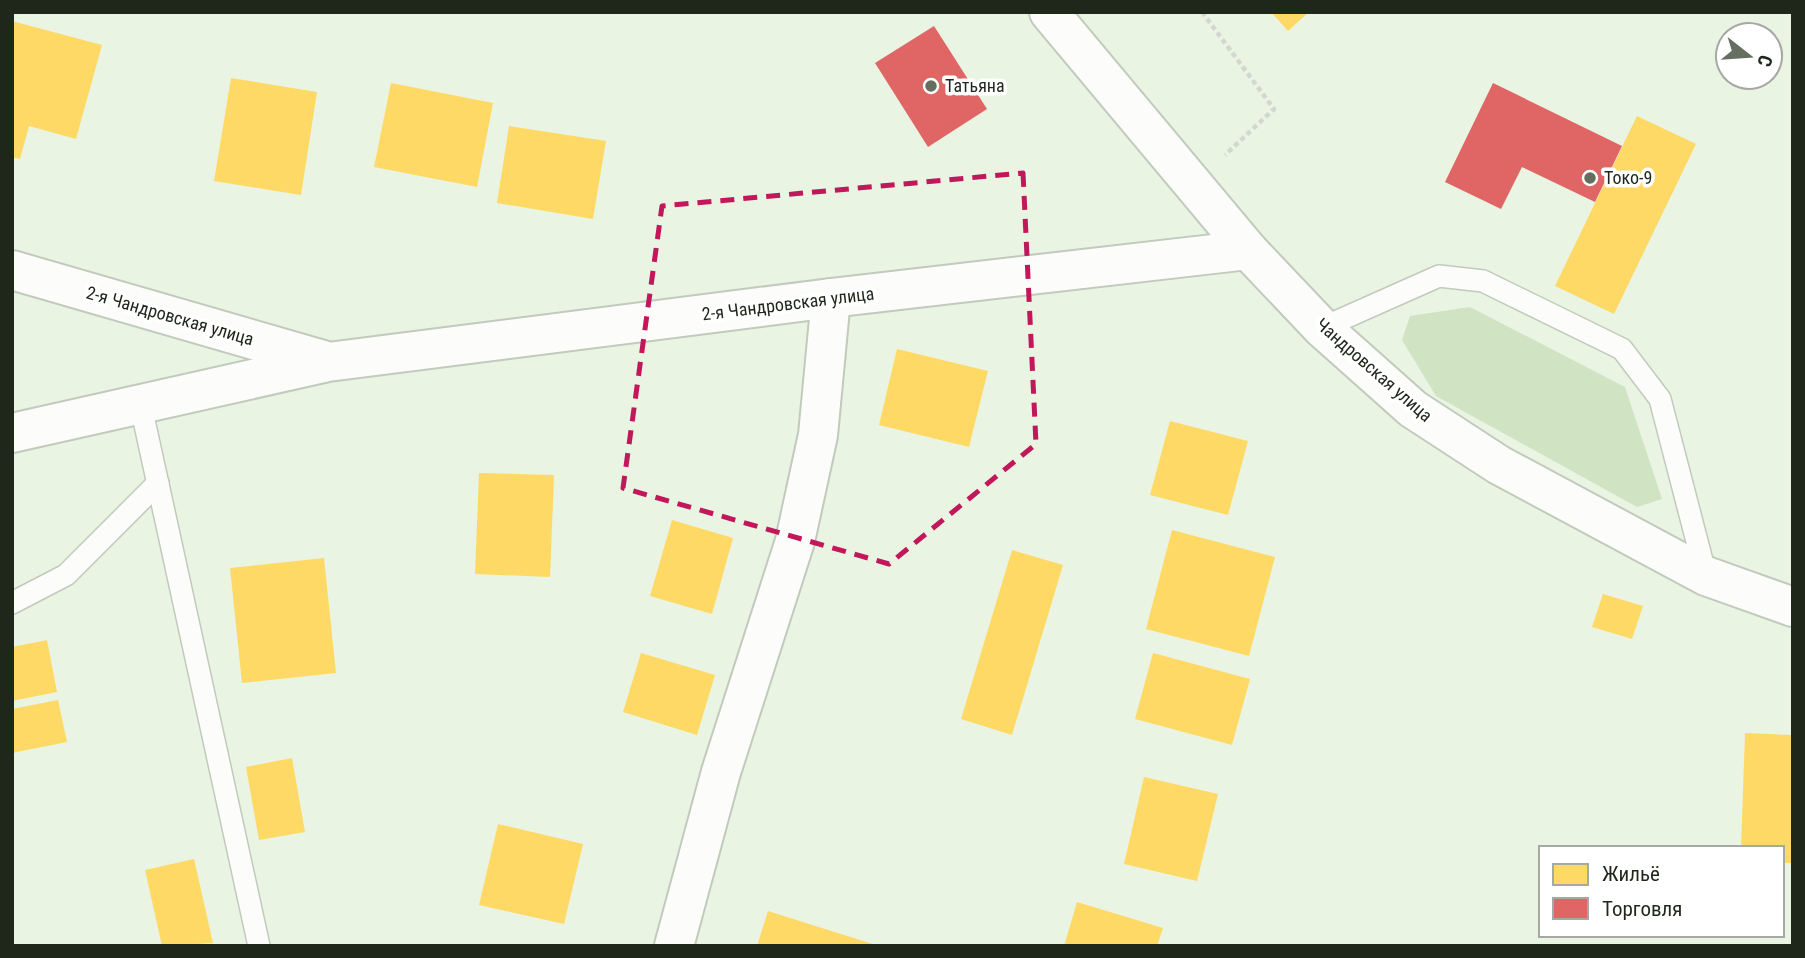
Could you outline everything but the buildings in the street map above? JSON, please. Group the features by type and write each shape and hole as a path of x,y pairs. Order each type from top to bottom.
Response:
{"street":[{"name":"Чандровская улица","path":"1049,12 1248,250 1322,328 1413,409 1499,465 1706,576 1793,607"},
{"name":"2-я Чандровская улица","path":"12,433 140,402 328,362 831,298 1248,250"},
{"name":"2-я Чандровская улица","path":"12,270 328,362"},
{"path":"674,946 721,772 795,541 818,435 831,298"}],"lane":[{"path":"1322,328 1439,276 1483,281 1622,349 1660,399 1706,576"},
{"path":"140,402 259,946"},
{"path":"12,603 66,575 158,483"}],"path":[{"path":"1193,185 1274,109 1202,12"}],"highlighted area":[{"path":"1023,173 1036,444 889,564 623,488 662,206"}],"green space":[{"path":"1470,307 1625,387 1662,499 1637,507 1436,396 1402,340 1410,316"}],"place":[{"name":"Татьяна","path":"931,86"},
{"name":"Токо-9","path":"1590,178"}]}
